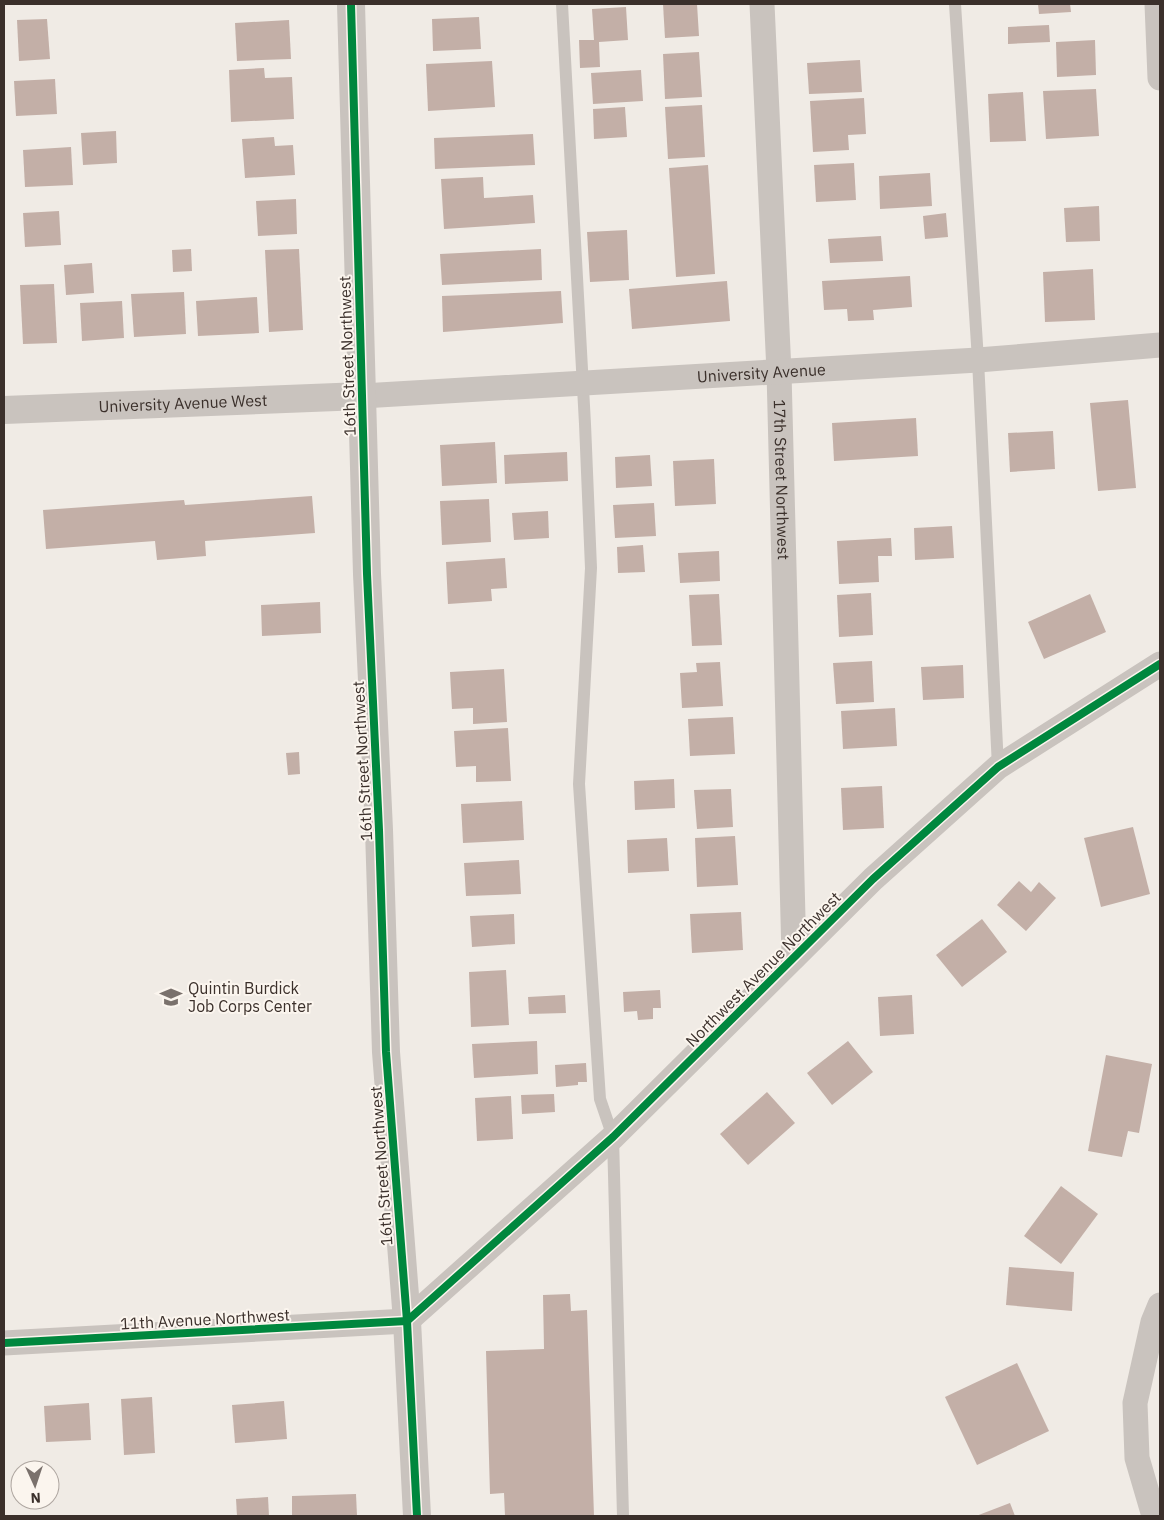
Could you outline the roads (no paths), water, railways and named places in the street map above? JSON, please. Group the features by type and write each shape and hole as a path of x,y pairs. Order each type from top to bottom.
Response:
{"street":[{"name":"16th Street Northwest","path":"351,4 367,574 386,1052 407,1322 416,1516"},
{"name":"17th Street Northwest","path":"762,4 779,372 794,957"},
{"path":"1157,4 1160,78"},
{"name":"University Avenue","path":"362,396 978,360 1160,345"},
{"name":"University Avenue West","path":"4,410 362,396"},
{"name":"Northwest Avenue Northwest","path":"407,1322 613,1137 874,878 998,767 1160,664"},
{"path":"1154,1516 1137,1458 1135,1403 1153,1322 1160,1305"},
{"name":"11th Avenue Northwest","path":"4,1343 407,1322"}],"lane":[{"path":"562,4 591,568 579,784 600,1099 613,1137 623,1516"},
{"path":"955,4 978,360 998,767"}],"place":[{"name":"Quintin Burdick Job Corps Center","path":"171,997"}]}
